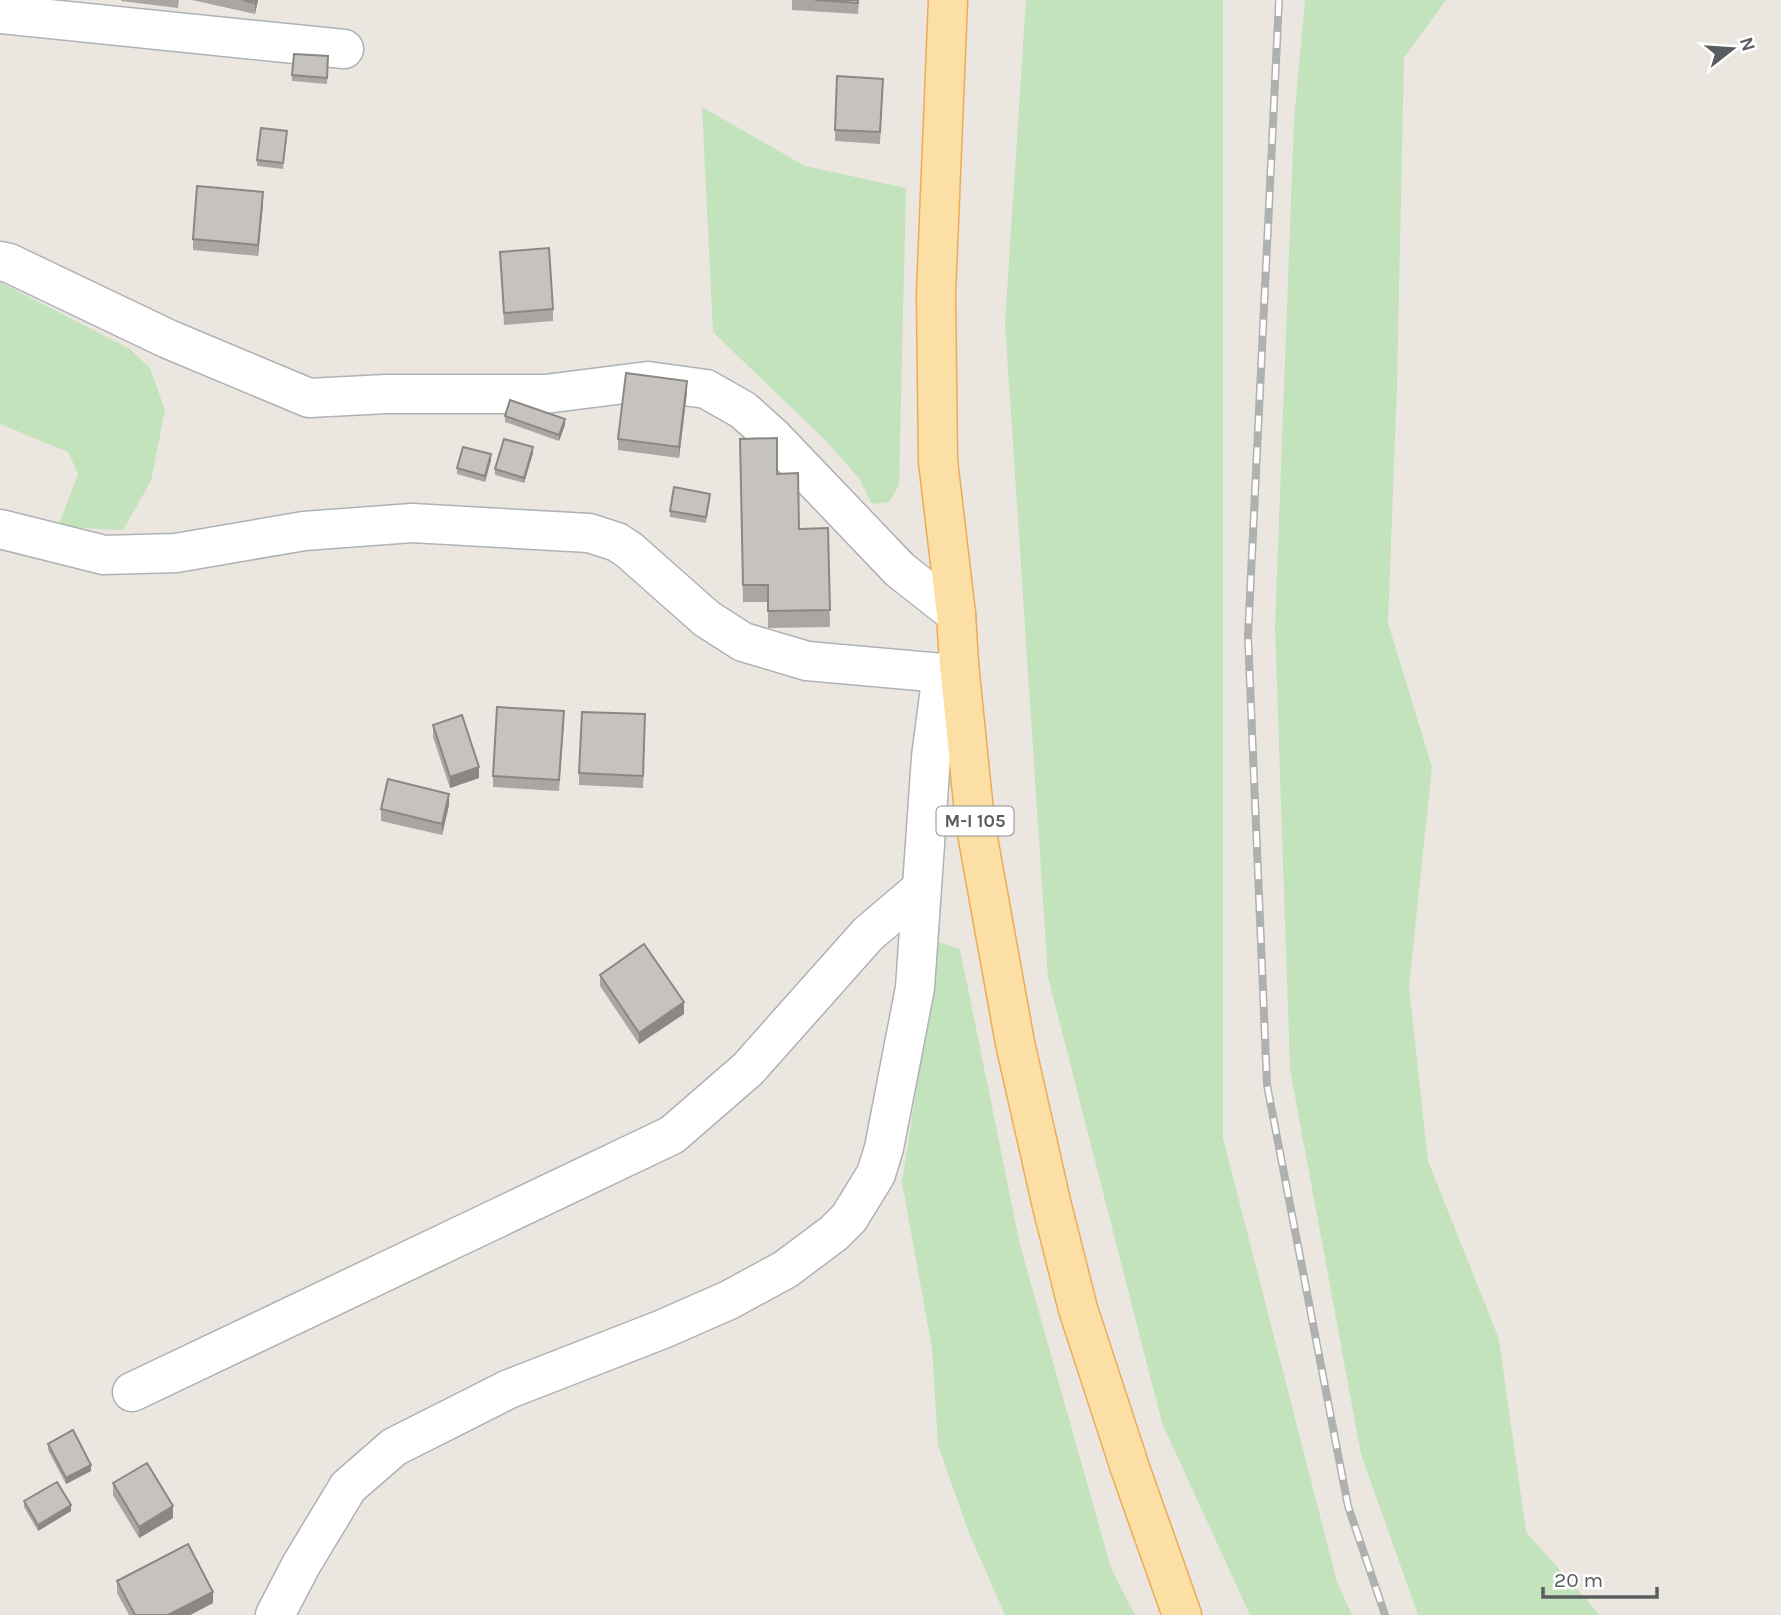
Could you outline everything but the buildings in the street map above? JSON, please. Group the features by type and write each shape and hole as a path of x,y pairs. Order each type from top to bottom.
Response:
{"main road":[{"name":"M-I 105","path":"948,0 936,294 938,461 956,614 950,668 1015,1043 1052,1206 1078,1309 1130,1471 1182,1615"}],"street":[{"path":"0,14 344,49"},
{"path":"0,261 168,340 309,398 386,394 545,394 648,381 706,389 743,411 773,437 900,570 956,614"},
{"path":"0,528 104,555 176,553 304,531 412,523 589,533 617,542 629,550 707,619 743,642 807,661 950,668 931,757 915,988 891,1118 876,1174 849,1218 834,1233 786,1269 729,1300 509,1390 394,1447 348,1487 301,1565 275,1615"},
{"path":"132,1392 672,1135 748,1069 868,934 922,888"}],"green space":[{"path":"1026,0 1223,0 1223,1138 1337,1582 1352,1615 1250,1615 1162,1423 1048,977 1005,323"},
{"path":"1305,0 1446,0 1404,58 1397,386 1388,623 1432,767 1409,986 1428,1161 1499,1339 1526,1532 1600,1615 1418,1615 1361,1454 1290,1069 1275,627 1294,120"},
{"path":"702,107 805,166 906,188 899,485 889,502 872,504 859,478 824,439 713,332"},
{"path":"0,282 130,349 150,368 165,410 151,481 123,530 58,527 78,474 68,452 0,424"},
{"path":"939,942 960,949 1020,1245 1111,1568 1135,1615 1005,1615 969,1533 938,1445 932,1349 902,1182"}],"railway":[{"path":"1279,0 1248,636 1267,1085 1348,1506 1385,1615"}]}
